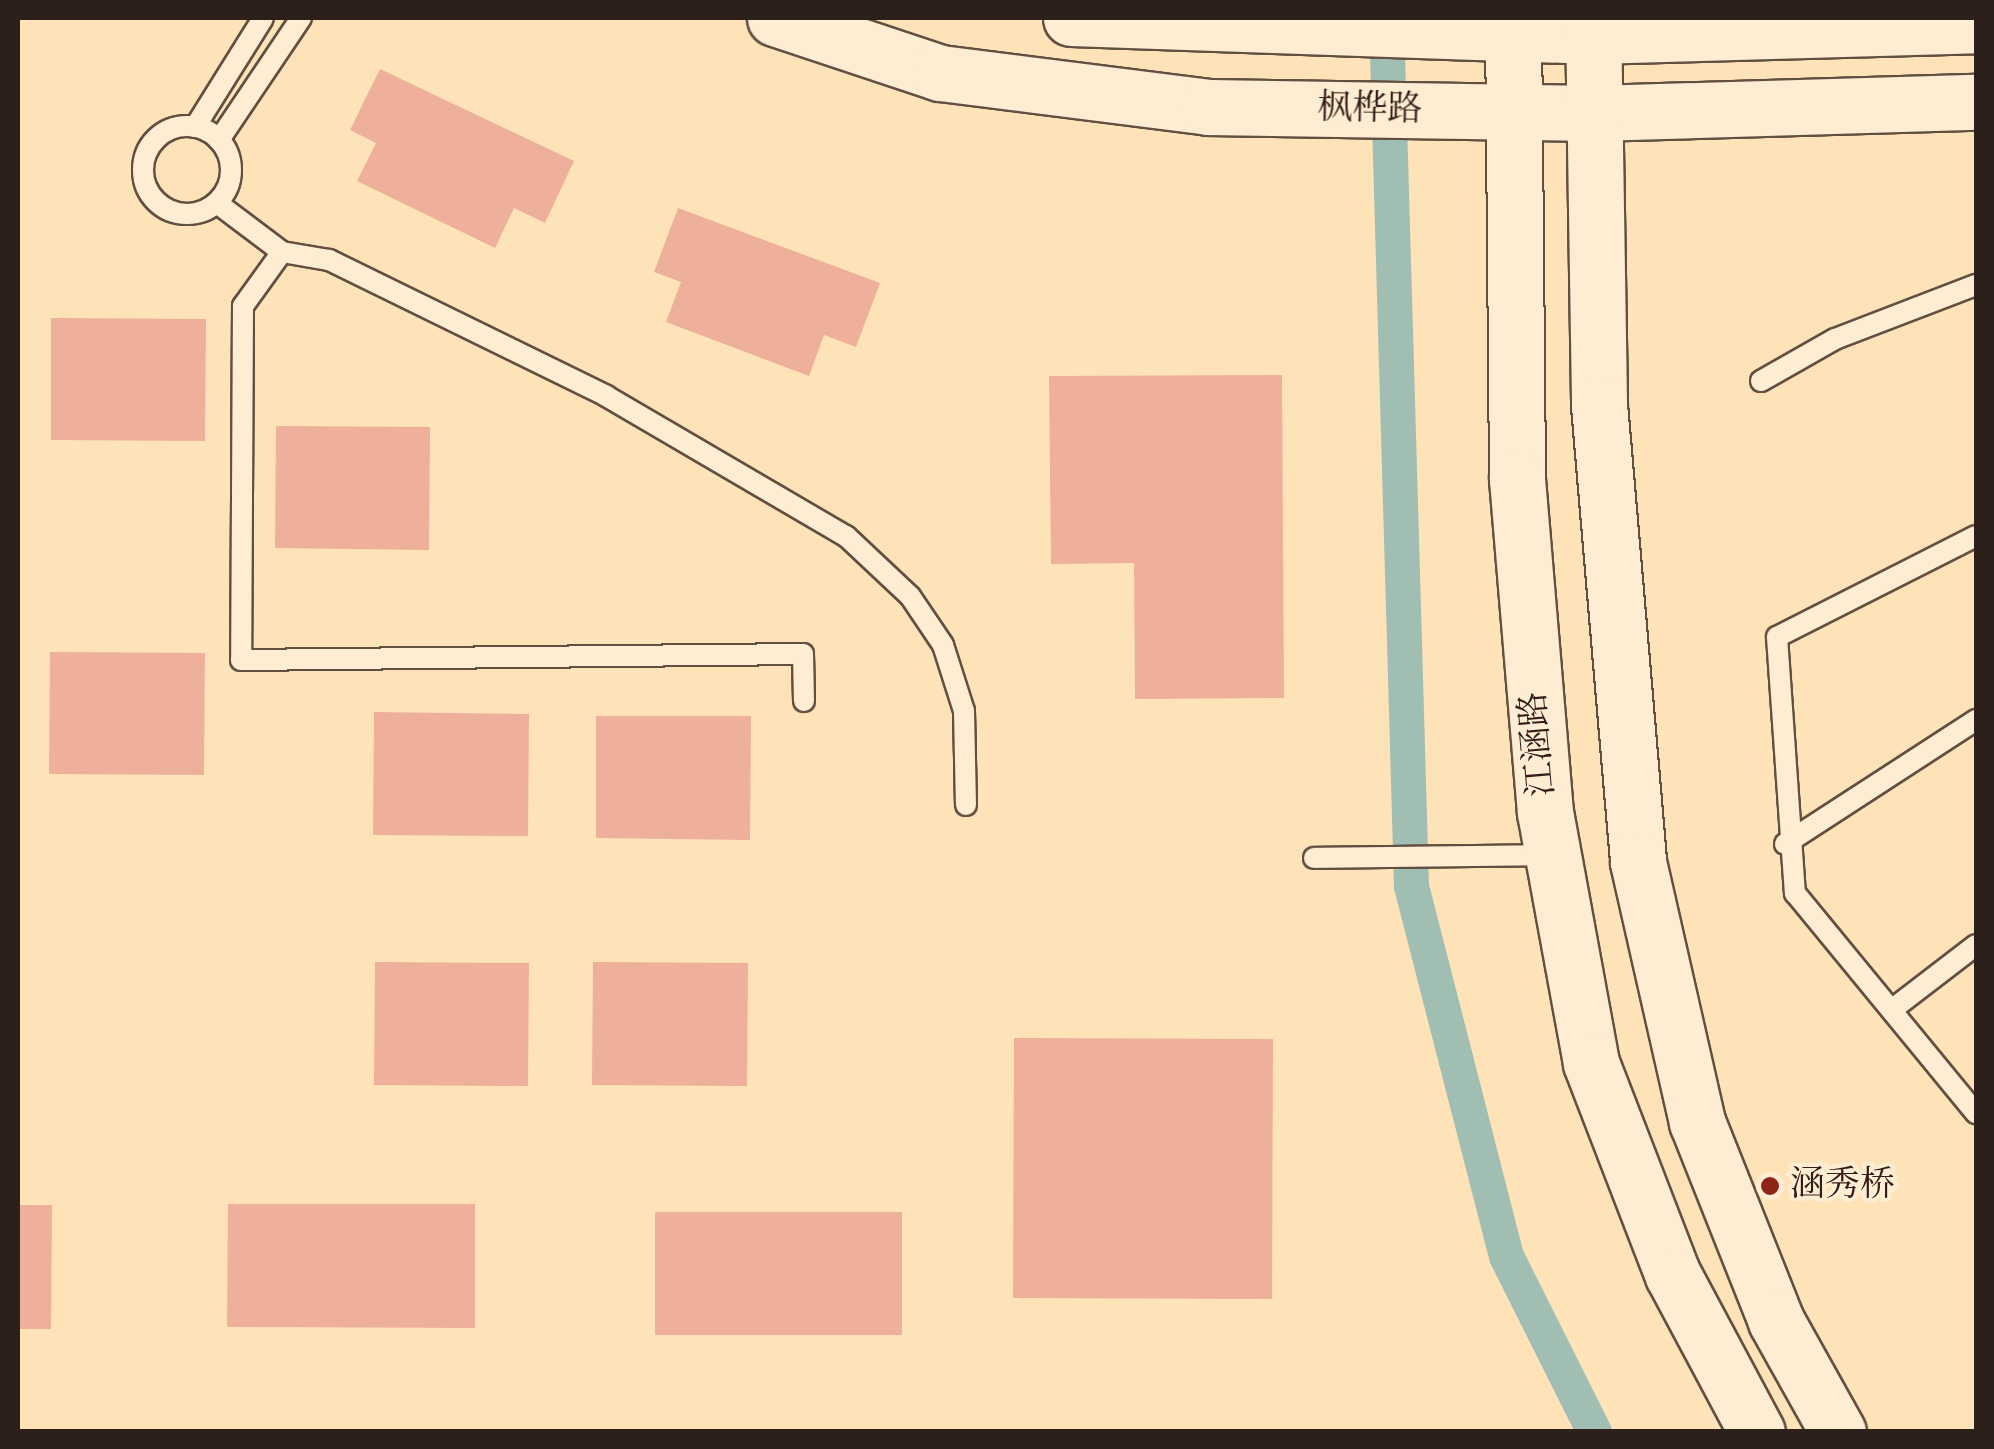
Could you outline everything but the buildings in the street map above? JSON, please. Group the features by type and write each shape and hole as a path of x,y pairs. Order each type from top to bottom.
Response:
{"main road":[{"name":"枫桦路","path":"775,18 940,73 1208,107 1595,112 1976,102"},
{"path":"1071,18 1312,28 1976,24"},
{"path":"1593,26 1599,406 1638,862 1697,1122 1776,1321 1838,1432"},
{"name":"江涵路","path":"1496,28 1488,112 1516,480 1552,855 1591,1064 1674,1275 1757,1432"}],"lane":[{"path":"217,202 178,214 145,184 154,142 195,127 262,18"},
{"path":"219,140 301,18"},
{"path":"195,127 219,140 230,165 217,202"},
{"path":"217,202 282,252 329,260 606,396 846,536 910,596 943,645 964,711 966,805"},
{"path":"282,252 243,306 241,660 803,654 804,700"},
{"path":"1761,382 1835,339 1976,285"},
{"path":"1976,536 1777,637 1785,844 1795,892 1894,1008 1976,1113"},
{"path":"1785,844 1976,720"},
{"path":"1314,858 1552,855"},
{"path":"1894,1008 1976,945"}],"waterway":[{"path":"1386,18 1411,886 1506,1256 1594,1432"}],"place":[{"name":"涵秀桥","path":"1770,1186"}]}
